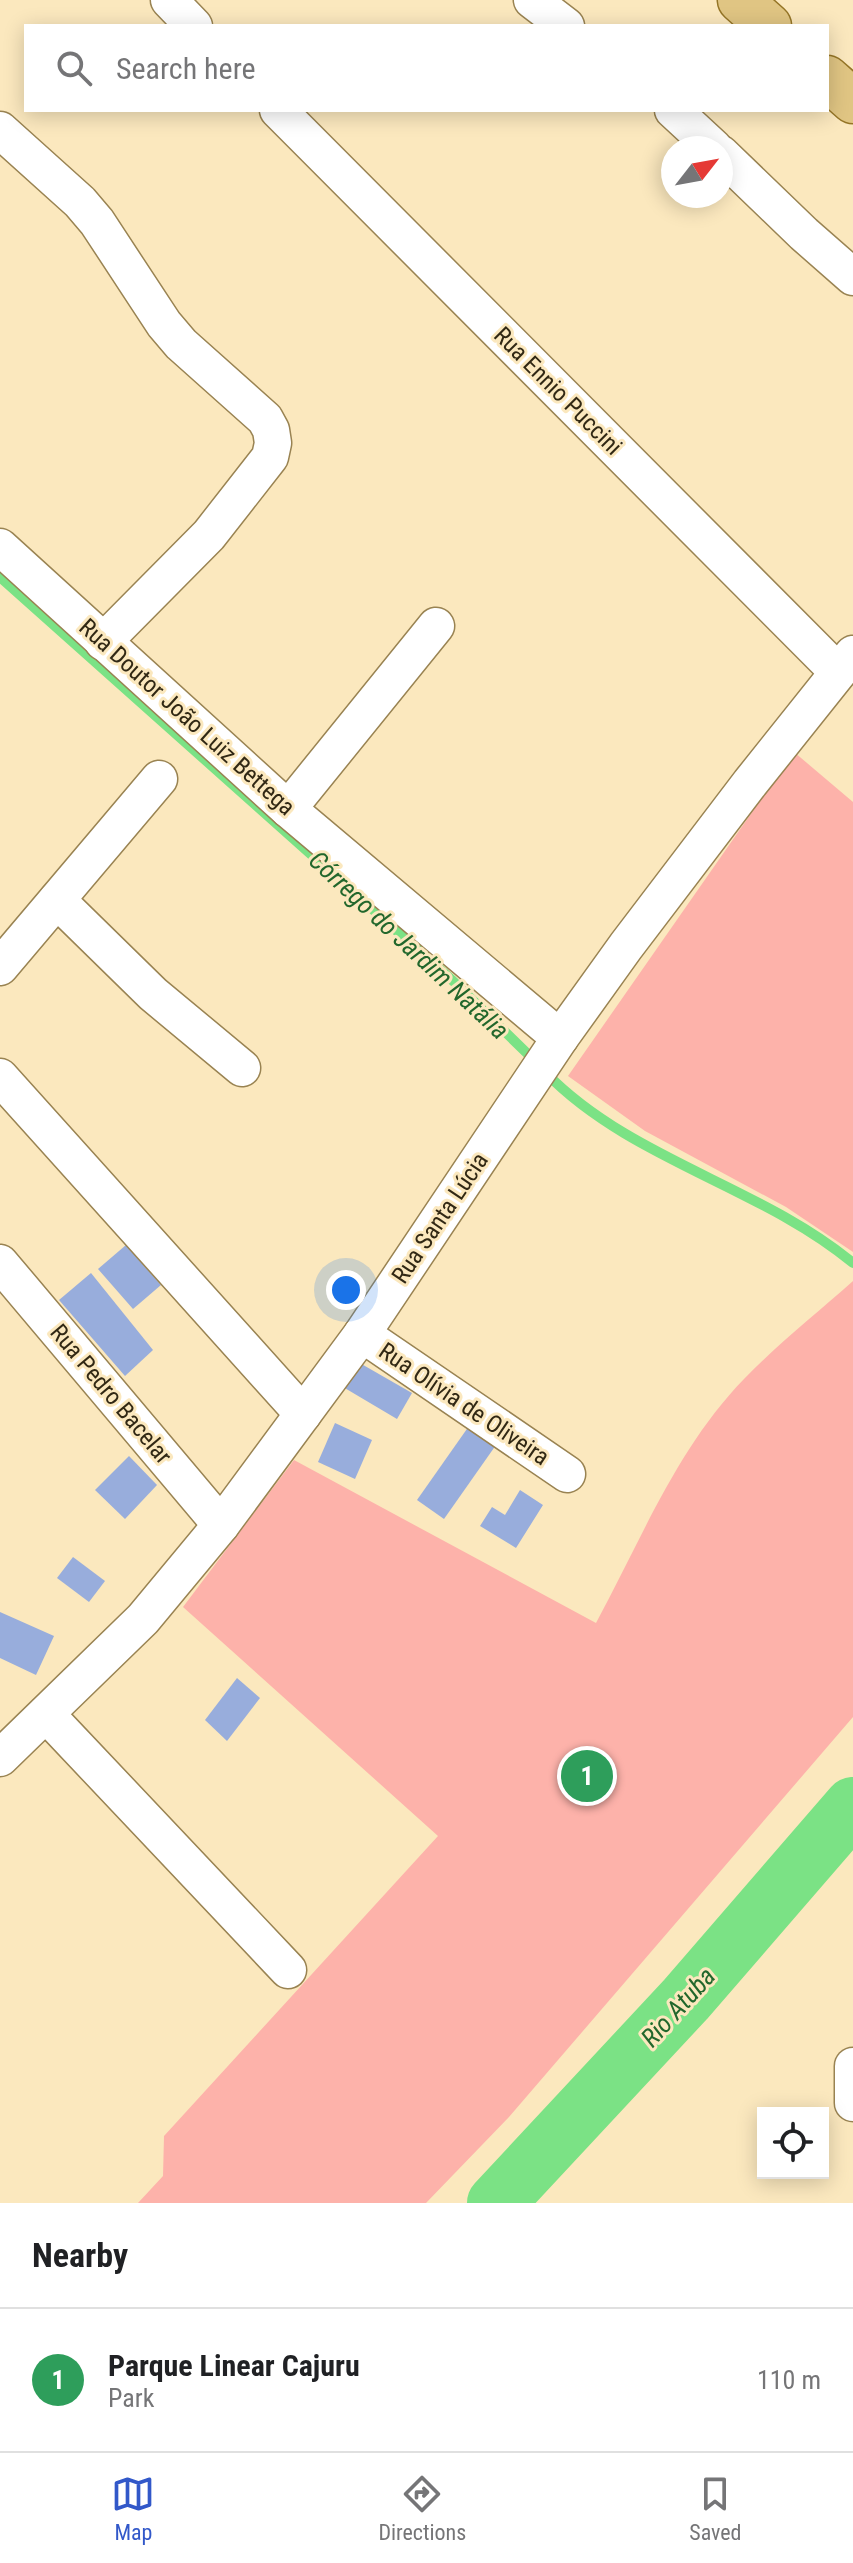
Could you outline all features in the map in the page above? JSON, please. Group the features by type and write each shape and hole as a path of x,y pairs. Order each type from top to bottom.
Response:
{"main road":[{"path":"740,0 767,24"},
{"path":"829,80 853,101"}],"street":[{"path":"169,0 192,24"},
{"path":"532,0 563,24"},
{"name":"Rua Ennio Puccini","path":"280,112 846,663"},
{"path":"675,112 701,136"},
{"path":"0,130 80,202 97,222 164,324 181,344 265,419 271,430 273,443 270,457 224,518 103,642"},
{"path":"733,166 853,277"},
{"name":"Rua Doutor João Luiz Bettega","path":"0,547 288,809 560,1038"},
{"path":"288,809 436,626"},
{"name":"Rua Santa Lúcia","path":"0,1758 143,1619 221,1525 362,1334 560,1038 685,867 846,663"},
{"path":"0,967 159,779"},
{"path":"57,900 153,994 242,1068"},
{"path":"0,1077 303,1414"},
{"name":"Rua Pedro Bacelar","path":"0,1263 221,1525"},
{"name":"Rua Olívia de Oliveira","path":"362,1334 567,1474"},
{"path":"46,1714 288,1970"},
{"path":"853,2066 853,2103"}],"shaded area":[{"path":"794,752 853,802 853,1252 786,1207 645,1131 568,1076"},
{"path":"853,1281 853,1717 509,2117 426,2203 138,2203 163,2176 164,2136 438,1836 183,1607 294,1460 596,1623 662,1496 720,1406 770,1353"}],"building":[{"path":"126,1245 161,1285 133,1309 98,1269"},
{"path":"91,1273 153,1350 125,1376 59,1300"},
{"path":"358,1362 412,1393 397,1419 343,1387"},
{"path":"335,1423 372,1440 355,1479 318,1462"},
{"path":"469,1426 496,1445 444,1519 417,1500"},
{"path":"129,1456 157,1485 125,1519 95,1490"},
{"path":"520,1490 543,1505 516,1548 480,1526 492,1507 505,1515"},
{"path":"73,1557 105,1581 89,1602 57,1578"},
{"path":"0,1612 54,1636 36,1675 0,1658"},
{"path":"237,1678 260,1698 227,1741 205,1720"}],"waterway":[{"name":"Córrego do Jardim Natália","path":"0,577 453,981 535,1061"},
{"name":"Córrego do Jardim Natália","path":"546,1073 580,1103 617,1129 778,1213 817,1236 853,1263"},
{"name":"Rio Atuba","path":"496,2203 686,1999 853,1806"}],"place":[{"name":"Parque Linear Cajuru","path":"587,1776"}]}
